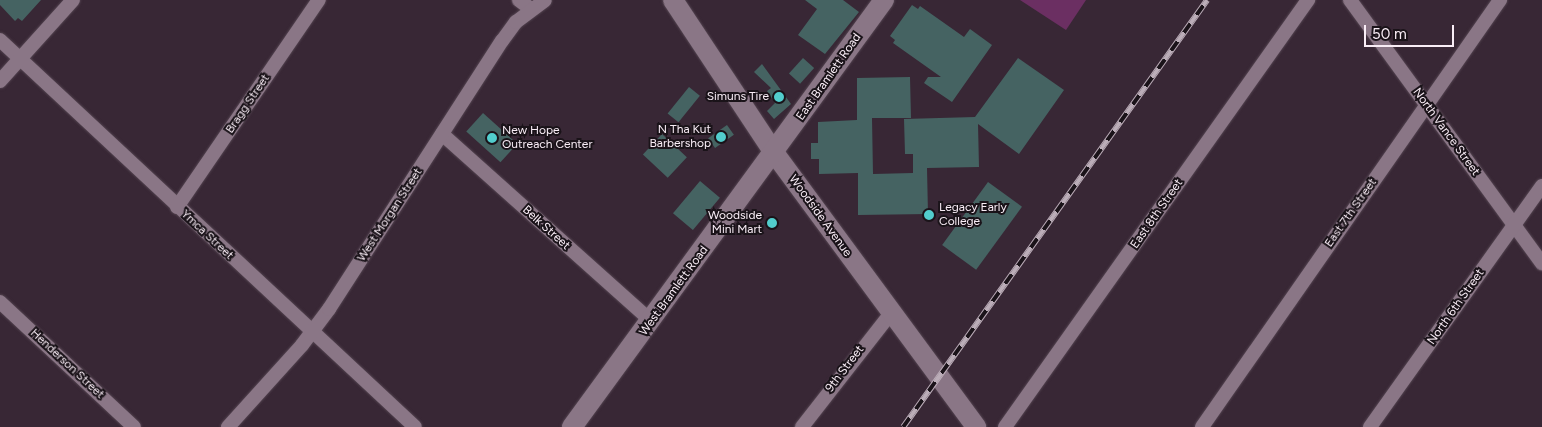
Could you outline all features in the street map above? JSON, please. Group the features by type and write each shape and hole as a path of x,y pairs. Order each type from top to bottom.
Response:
{"street":[{"path":"0,81 73,0"},
{"name":"Bragg Street","path":"177,207 319,0"},
{"path":"519,0 531,9"},
{"name":"West Morgan Street","path":"228,427 312,332 502,41 531,9 545,0"},
{"name":"Woodside Avenue","path":"673,0 774,154 976,427"},
{"name":"East Bramlett Road","path":"774,154 884,0"},
{"name":"East 8th Street","path":"1005,427 1308,0"},
{"name":"North Vance Street","path":"1350,0 1542,263"},
{"name":"East 7th Street","path":"1202,427 1500,0"},
{"name":"Ymca Street","path":"0,40 415,427"},
{"name":"Belk Street","path":"442,134 651,321"},
{"name":"West Bramlett Road","path":"572,427 774,154"},
{"name":"North 6th Street","path":"1370,427 1542,186"},
{"name":"Henderson Street","path":"0,302 134,427"},
{"name":"9th Street","path":"802,427 891,313"}],"shaded area":[{"path":"1020,0 1086,0 1066,30"}],"building":[{"path":"0,0 41,0 22,21 18,18 15,21 0,5"},
{"path":"805,0 843,0 859,12 825,54 798,35 817,9"},
{"path":"912,5 918,9 920,6 964,37 970,29 992,45 952,102 924,83 928,77 941,77 893,43 895,40 890,36"},
{"path":"803,58 814,68 800,84 789,74"},
{"path":"1018,58 1064,90 1019,154 978,124 979,167 927,168 928,214 858,215 858,173 819,174 819,159 811,159 811,143 818,143 818,122 857,120 857,78 910,77 911,118 872,118 873,174 913,173 913,154 905,154 904,119 975,117"},
{"name":"Simuns Tire","path":"762,64 791,104 774,119 767,111 775,103 767,91 771,88 754,72"},
{"path":"689,87 700,96 678,122 668,113"},
{"name":"New Hope Outreach Center","path":"483,113 517,144 500,162 466,132"},
{"name":"N Tha Kut Barbershop","path":"727,125 734,135 715,148 708,138"},
{"path":"662,134 687,157 668,178 643,154"},
{"path":"700,181 720,198 693,230 673,213"},
{"path":"988,182 1022,207 976,270 942,245"}],"railway":[{"path":"903,427 1207,0"}],"place":[{"name":"Simuns Tire","path":"779,97"},
{"name":"N Tha Kut Barbershop","path":"721,137"},
{"name":"New Hope Outreach Center","path":"492,138"},
{"name":"Legacy Early College","path":"929,215"},
{"name":"Woodside Mini Mart","path":"772,223"}]}
